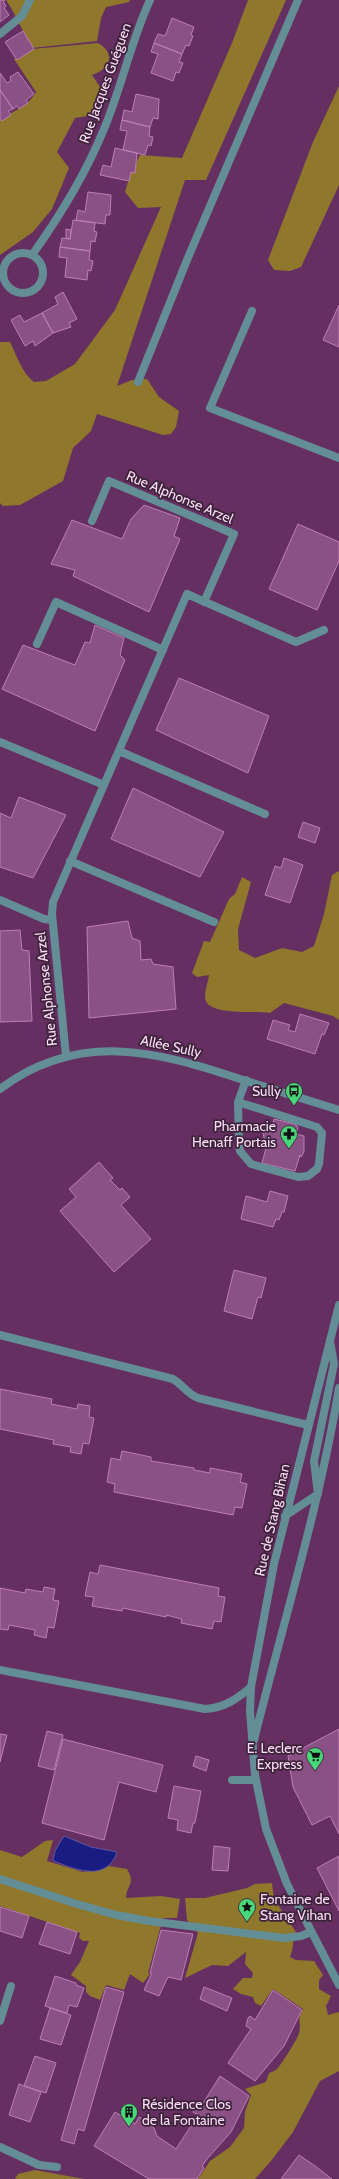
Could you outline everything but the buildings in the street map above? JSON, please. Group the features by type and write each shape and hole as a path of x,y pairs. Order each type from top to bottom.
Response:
{"street":[{"path":"0,34 22,16 30,0"},
{"name":"Rue Jacques Guéguen","path":"32,255 56,219 92,156 105,128 135,37 150,0"},
{"path":"138,382 187,260 298,0"},
{"path":"21,253 32,255 42,266 42,280 33,291 20,293 13,291 4,282 3,269 5,263 14,254 21,253"},
{"path":"252,311 210,408 339,458"},
{"name":"Rue Alphonse Arzel","path":"92,521 109,481 234,534 204,602"},
{"name":"Rue Alphonse Arzel","path":"66,1056 52,920 53,902 187,594 296,642 324,630"},
{"path":"37,644 56,602 163,650"},
{"path":"0,742 104,785"},
{"path":"119,751 265,814"},
{"path":"70,861 214,922"},
{"name":"Rue Alphonse Arzel","path":"0,900 44,919 52,920"},
{"name":"Allée Sully","path":"0,1089 34,1067 66,1056 110,1050 141,1052 182,1060 339,1110"},
{"path":"238,1102 317,1127 322,1133 322,1147 316,1169 308,1176 298,1177 251,1164 240,1151 238,1102 246,1080"},
{"name":"Rue de Stang Bihan","path":"338,1985 275,1856 266,1829 256,1780 250,1728 251,1687 285,1516 339,1305"},
{"path":"0,1336 173,1379 179,1383 185,1391 198,1398 308,1425"},
{"path":"285,1516 318,1494 314,1461 334,1364 330,1341"},
{"name":"Rue de Stang Bihan","path":"253,1744 318,1494 339,1388"},
{"path":"0,1670 205,1709 222,1707 236,1700 251,1687"},
{"path":"232,1780 256,1780"},
{"path":"0,1879 77,1904 149,1921 284,1938 301,1936 311,1932"},
{"path":"0,2021 11,1986"},
{"path":"0,2147 35,2164 50,2168 57,2167"}],"shaded area":[{"path":"6,0 130,0 129,2 106,7 101,18 97,41 32,48"},
{"path":"248,0 286,0 206,180 185,180 117,386 132,380 147,379 159,397 179,411 176,427 171,434 163,435 97,414 91,431 73,448 63,481 20,505 3,506 0,503 0,342 10,342 26,374 34,382 46,381 75,364 115,310 161,207 138,208 125,192 130,175 140,155 182,158 232,43"},
{"path":"98,43 107,51 109,60 103,69 92,75 100,87 94,115 75,118 57,152 69,168 52,209 33,232 0,255 0,120 24,106 36,92 14,59 32,49"},
{"path":"339,86 339,185 301,267 290,271 274,270 268,260 313,142"},
{"path":"339,871 339,1020 333,1016 284,1003 270,1013 222,1010 213,1008 207,1003 205,994 209,975 197,977 192,973 204,941 210,942 229,899 235,894 242,877 251,882 238,929 239,950 255,958 282,948 302,952 314,946 324,914 332,875"},
{"path":"64,1836 91,1847 117,1852 112,1861 106,1867 99,1870 91,1871 73,1868 53,1860 55,1851"},
{"path":"53,1840 47,1861 83,1872 109,1866 127,1869 130,1874 131,1881 126,1898 161,1896 180,1899 177,1918 163,1918 148,1973 150,1974 143,1983 130,1974 124,1990 106,1985 100,2000 90,1996 86,1992 86,1986 71,1975 80,1962 89,1941 83,1941 79,1938 80,1933 0,1906 0,1850 22,1857 45,1841"},
{"path":"272,1883 274,1899 296,1932 290,1957 296,1960 314,1961 323,1975 319,1980 319,1989 331,1996 326,2006 328,2015 339,2012 339,2071 320,2081 293,2132 255,2179 198,2179 210,2161 230,2147 244,2128 245,2112 251,2095 245,2089 266,2082 269,2073 279,2067 298,2036 300,2029 299,2019 303,2009 273,1989 261,2006 255,2003 253,1997 241,1994 233,1989 243,1978 252,1978 253,1973 245,1964 246,1952 228,1966 212,1965 185,1978 198,1933 187,1920 185,1898 205,1898 247,1888 255,1884"},
{"path":"35,2170 84,2179 15,2179 18,2174"}],"place":[{"name":"Sully","path":"294,1106"},
{"name":"Pharmacie Henaff Portais","path":"289,1149"},
{"name":"E. Leclerc Express","path":"315,1771"},
{"name":"Fontaine de Stang Vihan","path":"247,1922"},
{"name":"Résidence Clos de la Fontaine","path":"129,2127"}]}
